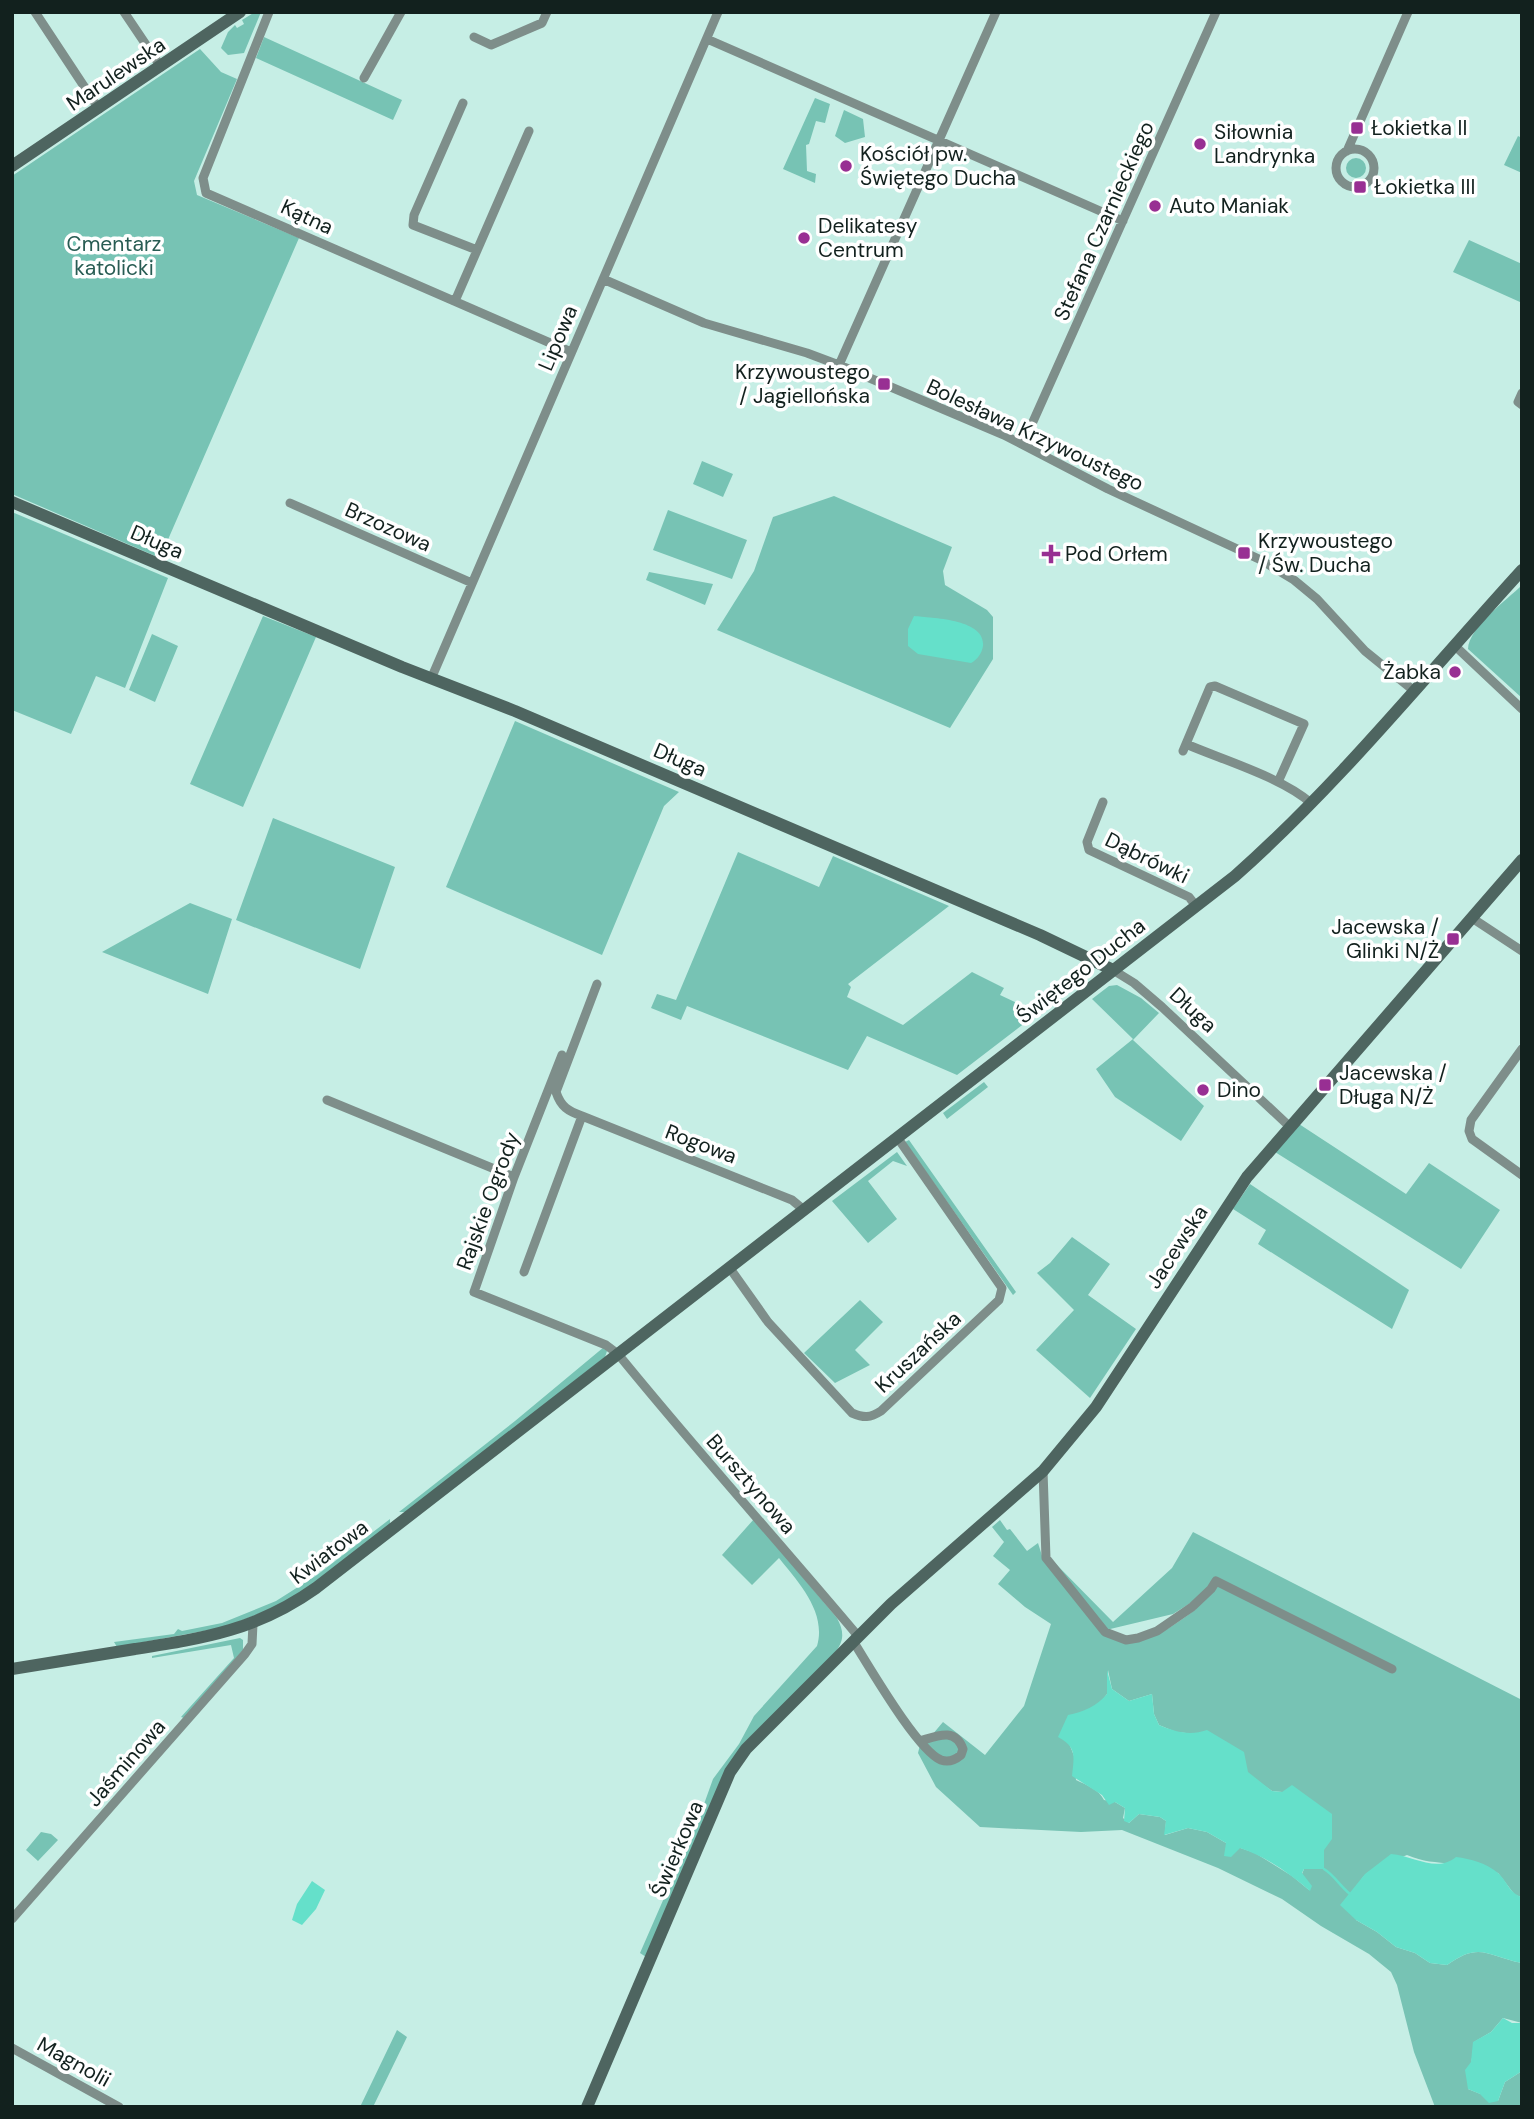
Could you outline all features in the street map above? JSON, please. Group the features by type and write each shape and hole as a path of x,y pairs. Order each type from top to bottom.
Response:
{"street":[{"path":"35,12 99,109"},
{"name":"Marulewska","path":"12,166 240,12"},
{"name":"Kątna","path":"269,12 203,178 206,193 571,352"},
{"path":"364,78 401,12"},
{"path":"474,37 491,45 542,23 547,12"},
{"name":"Lipowa","path":"431,678 718,12"},
{"path":"839,365 996,12"},
{"name":"Stefana Czarnieckiego","path":"1023,444 1216,12"},
{"path":"1347,151 1362,150 1372,159 1373,174 1366,184 1360,187 1349,187 1339,179 1336,166 1347,151 1408,12"},
{"path":"125,13 161,67"},
{"path":"707,39 1123,221"},
{"path":"463,103 414,215 413,225 477,250"},
{"path":"456,301 528,131"},
{"name":"Bolesława Krzywoustego","path":"603,279 704,323 839,365 1023,444 1108,489 1278,569 1317,599 1364,651 1413,690"},
{"name":"Długa","path":"12,502 431,678 515,710 1040,935 1113,970 1134,983 1162,1007 1289,1126"},
{"name":"Brzozowa","path":"290,503 472,583"},
{"name":"Świętego Ducha","path":"618,1354 1196,906 1272,844 1522,570"},
{"path":"1454,645 1522,709"},
{"path":"1278,782 1304,724 1215,686 1210,687 1184,748 1278,782 1311,803"},
{"name":"Dąbrówki","path":"1103,802 1087,842 1089,850 1189,897 1196,906"},
{"name":"Jacewska","path":"856,1639 891,1604 1043,1471 1096,1406 1247,1177 1522,860"},
{"path":"1472,918 1522,951"},
{"name":"Rogowa","path":"597,984 556,1092 567,1110 792,1200 804,1210"},
{"path":"1522,1049 1471,1120 1469,1132 1472,1139 1522,1175"},
{"name":"Rajskie Ogrody","path":"562,1055 514,1177 474,1292 606,1345 618,1354"},
{"path":"327,1100 514,1177"},
{"path":"524,1272 582,1116"},
{"name":"Kruszańska","path":"729,1267 768,1322 852,1413 871,1417 881,1411 999,1300 1002,1288 897,1138"},
{"name":"Kwiatowa","path":"12,1669 211,1637 253,1624 284,1609 316,1588 618,1354"},
{"name":"Bursztynowa","path":"618,1354 675,1425 746,1502 856,1639 888,1697 920,1741"},
{"path":"1043,1471 1046,1558 1105,1632 1126,1640 1157,1631 1192,1607 1216,1581 1392,1669"},
{"name":"Jaśminowa","path":"12,1919 245,1654 252,1644 253,1624"},
{"name":"Świerkowa","path":"587,2107 730,1772 760,1733 856,1639"},
{"name":"Magnolii","path":"12,2048 119,2107"}],"green space":[{"path":"255,12 261,12 244,53 228,55 221,48 228,32 235,25 237,28 244,24 242,20"},
{"path":"264,37 402,100 393,120 256,58"},
{"name":"Cmentarz katolicki","path":"200,49 221,72 237,79 194,181 197,195 299,238 160,558 12,494 12,176"},
{"path":"815,98 830,104 825,123 816,121 809,144 806,145 807,171 816,174 815,183 783,169"},
{"path":"844,110 863,119 865,137 845,143 835,136"},
{"path":"1518,136 1522,138 1522,173 1504,165"},
{"path":"1352,158 1360,158 1366,168 1360,178 1352,178 1346,172 1346,164"},
{"path":"1469,240 1522,264 1520,302 1453,272"},
{"path":"702,461 733,474 723,497 693,484"},
{"path":"834,496 952,547 943,571 945,585 987,610 993,617 993,659 950,728 717,630 754,571 773,517"},
{"path":"668,510 747,540 732,579 653,550"},
{"path":"12,512 168,578 125,688 96,676 71,734 12,710"},
{"path":"649,572 713,584 705,605 646,580"},
{"path":"1522,585 1522,698 1468,649 1482,623"},
{"path":"263,616 316,637 243,807 190,784"},
{"path":"152,634 178,646 155,702 129,690"},
{"path":"515,721 679,792 664,806 602,955 446,887"},
{"path":"273,818 395,867 360,969 236,920"},
{"path":"738,852 819,887 833,856 949,906 848,984 851,987 847,997 903,1025 972,972 1004,988 1000,995 1038,1013 957,1075 867,1036 848,1070 687,1006 681,1020 651,1008 657,994 676,1000"},
{"path":"190,903 232,919 208,994 102,952"},
{"path":"1117,985 1141,998 1159,1013 1133,1040 1204,1106 1181,1141 1115,1097 1096,1069 1133,1039 1092,999 1109,986"},
{"path":"984,1082 988,1087 947,1119 943,1113"},
{"path":"1299,1124 1406,1194 1429,1163 1500,1210 1461,1269 1275,1152"},
{"path":"909,1140 1016,1292 1013,1295 905,1142"},
{"path":"897,1152 907,1166 893,1161 868,1181 897,1219 868,1243 832,1201"},
{"path":"1250,1184 1409,1290 1392,1329 1258,1244 1266,1230 1233,1209"},
{"path":"1072,1237 1110,1264 1088,1295 1136,1329 1090,1398 1036,1350 1074,1310 1037,1273 1050,1263"},
{"path":"860,1300 883,1322 855,1350 870,1365 835,1383 804,1353"},
{"path":"604,1347 607,1351 605,1357 407,1512 399,1512 515,1421"},
{"path":"390,1519 390,1526 312,1585 278,1606 225,1627 117,1647 114,1642 174,1634 178,1629 182,1631 222,1623 276,1601 317,1575"},
{"path":"754,1519 837,1618 842,1633 841,1642 833,1655 743,1746 646,1957 640,1953 699,1818 713,1779 739,1744 754,1716 817,1646 818,1621 809,1598 779,1558 752,1585 722,1555"},
{"path":"1000,1520 1027,1551 1038,1543 1043,1559 1105,1634 1116,1640 1128,1642 1152,1637 1196,1609 1192,1602 1173,1614 1106,1630 1050,1558 1113,1622 1172,1568 1193,1532 1522,1700 1522,1897 1515,1895 1498,1873 1407,1855 1378,1866 1361,1880 1357,1895 1356,1920 1396,1947 1415,1953 1430,1963 1447,1965 1468,1954 1484,1952 1522,1963 1522,2023 1503,2018 1491,2032 1474,2042 1468,2089 1498,2101 1505,2082 1522,2071 1522,2107 1435,2107 1414,2052 1397,1985 1391,1972 1369,1954 1282,1899 1218,1868 1122,1830 1081,1832 980,1827 936,1787 918,1753 922,1737 932,1735 943,1722 985,1755 1024,1706 1051,1624 998,1584 1010,1570 993,1556 1004,1542 992,1527","holes":["1108,1670 1112,1689 1129,1701 1152,1694 1154,1714 1159,1725 1176,1732 1196,1734 1272,1791 1282,1792 1324,1850 1324,1869 1304,1869 1302,1874 1309,1890 1255,1853 1226,1843 1207,1832 1188,1828 1165,1835 1166,1821 1160,1817 1139,1814 1129,1823 1123,1818 1125,1808 1104,1800 1096,1791 1076,1780 1074,1756 1069,1743 1107,1694"]},
{"path":"240,1638 243,1640 243,1650 184,1718 181,1717 234,1658 231,1645 152,1656"},
{"path":"41,1832 51,1834 58,1840 38,1861 26,1850"},
{"path":"397,2030 407,2037 373,2107 360,2107"}],"shaded area":[{"path":"914,616 945,619 976,630 982,637 980,654 971,663 918,654 908,646 908,629"},
{"path":"1107,1670 1112,1689 1129,1701 1152,1694 1154,1714 1159,1725 1183,1732 1207,1730 1244,1752 1248,1772 1272,1791 1282,1792 1292,1785 1332,1814 1332,1839 1324,1850 1324,1869 1304,1869 1302,1873 1312,1886 1310,1891 1276,1866 1249,1851 1240,1848 1231,1857 1224,1856 1226,1843 1207,1832 1188,1828 1164,1835 1166,1821 1160,1817 1139,1814 1129,1823 1124,1821 1125,1808 1115,1802 1109,1805 1102,1795 1072,1776 1073,1753 1068,1744 1058,1737 1068,1715 1089,1708 1107,1694"},
{"path":"1391,1854 1433,1864 1449,1862 1456,1857 1462,1858 1483,1864 1498,1873 1511,1890 1522,1897 1522,1963 1476,1952 1447,1965 1430,1963 1415,1953 1396,1947 1356,1920 1340,1905 1365,1874"},
{"path":"312,1881 325,1890 316,1909 302,1925 292,1920 297,1904"},
{"path":"1503,2018 1512,2023 1522,2023 1522,2071 1505,2082 1498,2101 1489,2103 1480,2094 1468,2089 1465,2070 1471,2062 1473,2042 1491,2032"}],"waterway":[{"path":"1324,1869 1350,1894"}],"place":[{"name":"Łokietka II","path":"1357,128"},
{"name":"Siłownia Landrynka","path":"1200,144"},
{"name":"Kościół pw. Świętego Ducha","path":"846,166"},
{"name":"Łokietka III","path":"1360,187"},
{"name":"Auto Maniak","path":"1155,206"},
{"name":"Delikatesy Centrum","path":"804,238"},
{"name":"Krzywoustego / Jagiellońska","path":"884,384"},
{"name":"Krzywoustego / Św. Ducha","path":"1244,553"},
{"name":"Pod Orłem","path":"1051,554"},
{"name":"Żabka","path":"1455,672"},
{"name":"Jacewska / Glinki N/Ż","path":"1453,939"},
{"name":"Jacewska / Długa N/Ż","path":"1325,1085"},
{"name":"Dino","path":"1203,1090"}]}
